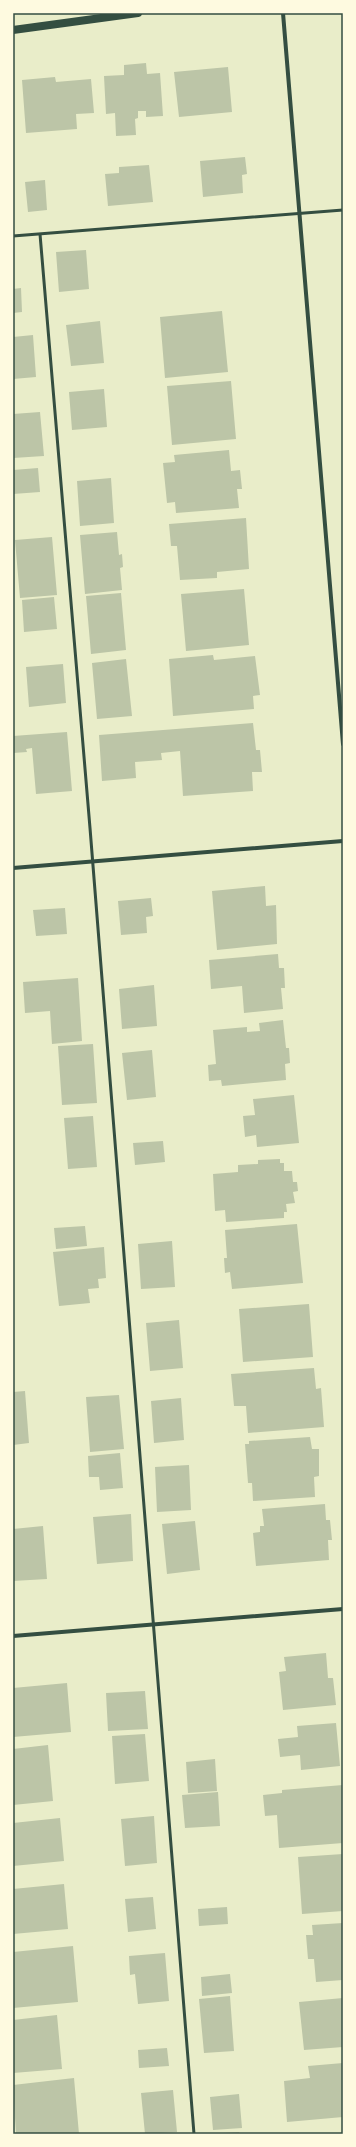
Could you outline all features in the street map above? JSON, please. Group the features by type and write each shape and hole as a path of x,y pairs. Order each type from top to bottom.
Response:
{"main road":[{"path":"13,30 138,13"}],"street":[{"path":"283,13 343,744"},
{"path":"13,868 343,841"},
{"path":"13,1636 343,1609"}],"lane":[{"path":"13,236 343,210"},
{"path":"40,234 154,1625 194,2134"}],"building":[{"path":"146,63 147,74 160,73 163,116 146,117 146,111 138,111 138,118 135,119 136,135 116,136 115,113 106,114 104,76 124,75 124,65"},
{"path":"228,67 232,112 179,117 174,72"},
{"path":"55,77 56,82 91,79 94,113 76,114 77,129 26,133 22,80"},
{"path":"245,157 247,174 242,175 243,193 203,197 200,161"},
{"path":"149,165 153,202 108,206 105,174 119,173 119,167"},
{"path":"45,180 47,210 28,212 25,182"},
{"path":"86,250 89,289 59,292 56,252"},
{"path":"21,288 22,312 13,313 13,289"},
{"path":"222,311 228,372 165,378 160,317"},
{"path":"100,321 104,363 71,366 66,325"},
{"path":"33,335 36,377 13,379 13,337"},
{"path":"231,381 236,439 172,445 167,386"},
{"path":"104,389 107,427 72,430 69,392"},
{"path":"40,412 44,456 13,458 13,414"},
{"path":"229,450 231,471 240,470 242,489 237,489 239,508 176,513 175,502 167,503 163,463 175,462 174,455"},
{"path":"38,468 40,492 13,494 13,470"},
{"path":"111,478 114,523 80,526 77,481"},
{"path":"246,518 249,569 217,572 217,578 180,580 177,546 171,546 169,524"},
{"path":"117,532 119,555 122,554 123,567 120,568 122,590 85,594 80,535"},
{"path":"52,537 57,595 20,598 15,540"},
{"path":"244,589 249,645 186,651 181,594"},
{"path":"121,593 126,650 91,654 86,596"},
{"path":"54,597 57,629 24,632 22,600"},
{"path":"213,655 214,660 255,656 260,695 253,696 254,709 173,716 169,659"},
{"path":"126,659 132,716 97,719 92,663"},
{"path":"63,664 66,703 29,707 26,667"},
{"path":"253,723 256,750 260,750 262,772 252,772 253,791 183,796 180,751 161,753 162,760 135,762 136,778 102,781 99,735"},
{"path":"67,732 72,791 36,794 32,748 26,749 27,752 13,753 13,736"},
{"path":"265,886 266,906 276,905 277,944 217,950 212,891"},
{"path":"151,898 153,916 146,917 147,933 121,935 118,901"},
{"path":"65,908 67,934 36,936 33,910"},
{"path":"278,954 279,968 284,968 285,988 281,988 283,1009 244,1013 242,986 211,989 209,960"},
{"path":"78,978 82,1041 52,1044 50,1011 25,1013 23,982"},
{"path":"154,985 157,1026 122,1029 119,989"},
{"path":"283,1020 286,1048 289,1048 290,1063 285,1064 286,1080 222,1086 221,1080 209,1081 208,1065 216,1064 213,1030 247,1027 247,1032 260,1031 259,1023"},
{"path":"93,1044 97,1103 62,1105 58,1046"},
{"path":"152,1050 156,1097 127,1100 122,1053"},
{"path":"294,1095 299,1143 257,1147 256,1135 245,1137 243,1116 255,1115 253,1099"},
{"path":"93,1116 97,1167 68,1169 64,1118"},
{"path":"163,1141 165,1162 135,1165 133,1143"},
{"path":"280,1159 280,1163 284,1163 284,1171 292,1171 293,1182 297,1182 298,1191 293,1192 295,1203 286,1204 287,1212 284,1212 284,1218 226,1222 225,1210 215,1211 213,1174 238,1172 238,1165 258,1164 258,1160"},
{"path":"297,1224 303,1283 232,1289 230,1272 225,1273 224,1258 227,1258 225,1230"},
{"path":"85,1226 87,1246 56,1249 54,1228"},
{"path":"172,1241 175,1287 141,1289 138,1244"},
{"path":"104,1247 106,1278 98,1279 99,1288 88,1289 90,1303 59,1306 53,1252"},
{"path":"309,1304 313,1357 243,1362 239,1309"},
{"path":"179,1320 183,1368 150,1371 146,1323"},
{"path":"314,1368 316,1389 321,1388 324,1427 248,1433 246,1406 234,1406 231,1374"},
{"path":"25,1391 29,1443 13,1445 13,1392"},
{"path":"119,1395 124,1449 90,1452 86,1397"},
{"path":"181,1398 184,1440 154,1443 151,1401"},
{"path":"310,1437 312,1449 319,1449 319,1476 314,1477 315,1497 253,1501 252,1483 248,1483 245,1444 249,1444 249,1441"},
{"path":"120,1453 123,1488 100,1490 99,1477 89,1477 88,1456"},
{"path":"189,1465 191,1510 157,1512 155,1467"},
{"path":"325,1504 326,1520 330,1520 332,1540 328,1540 329,1560 256,1566 253,1533 260,1532 260,1526 264,1526 262,1509"},
{"path":"131,1514 133,1561 97,1564 93,1517"},
{"path":"195,1521 200,1570 167,1574 162,1524"},
{"path":"43,1526 47,1579 13,1581 13,1529"},
{"path":"326,1653 328,1678 333,1678 336,1705 283,1710 279,1672 286,1671 284,1657"},
{"path":"67,1683 71,1732 13,1737 13,1688"},
{"path":"145,1691 148,1729 108,1731 106,1693"},
{"path":"336,1723 340,1766 301,1770 300,1755 280,1757 278,1739 298,1737 297,1726"},
{"path":"145,1734 149,1781 115,1784 112,1736"},
{"path":"48,1745 53,1801 13,1805 13,1749"},
{"path":"215,1759 217,1791 188,1793 186,1762"},
{"path":"343,1785 343,1843 279,1848 277,1815 265,1816 263,1795 282,1793 282,1790"},
{"path":"218,1792 220,1826 185,1828 182,1795"},
{"path":"154,1816 157,1863 125,1866 121,1819"},
{"path":"60,1818 64,1861 13,1866 13,1823"},
{"path":"343,1854 343,1911 302,1914 298,1857"},
{"path":"64,1884 68,1929 13,1934 13,1889"},
{"path":"153,1897 156,1929 128,1932 125,1899"},
{"path":"227,1907 228,1924 199,1926 198,1909"},
{"path":"343,1923 343,1980 316,1982 314,1959 308,1959 306,1935 313,1935 312,1925"},
{"path":"73,1946 78,2002 13,2008 13,1952"},
{"path":"165,1953 169,2001 138,2004 135,1974 130,1975 129,1956"},
{"path":"230,1974 232,1993 202,1996 201,1977"},
{"path":"230,1996 234,2051 204,2053 199,1999"},
{"path":"343,1998 343,2047 304,2050 299,2002"},
{"path":"57,2015 62,2069 13,2073 13,2020"},
{"path":"167,2048 169,2066 139,2068 138,2050"},
{"path":"343,2063 343,2117 287,2122 284,2081 310,2078 308,2066"},
{"path":"74,2078 79,2134 16,2134 13,2085"},
{"path":"173,2090 177,2132 145,2134 141,2093"},
{"path":"239,2094 242,2128 213,2130 210,2097"},
{"path":"239,2132 240,2134 224,2134 224,2133"}]}
